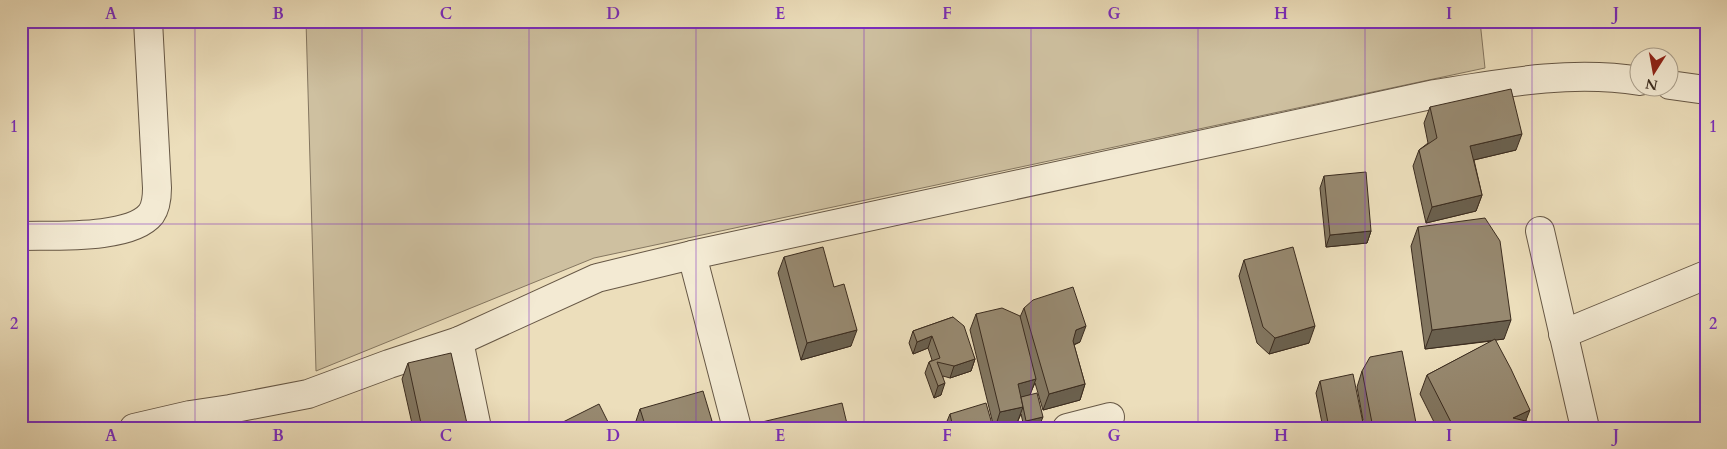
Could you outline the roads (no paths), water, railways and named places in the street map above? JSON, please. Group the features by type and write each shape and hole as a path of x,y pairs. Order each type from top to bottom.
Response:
{"street":[{"path":"21,236 112,233 141,222 151,214 157,199 157,188 148,21"},
{"path":"152,426 190,415 308,394 458,341 597,278 692,255 1435,94 1520,80 1586,76 1630,79"},
{"path":"1680,86 1706,90"},
{"path":"1540,231 1585,428"},
{"path":"692,255 737,428"},
{"path":"1563,334 1706,275"},
{"path":"458,341 477,428"},
{"path":"1067,428 1110,417"}]}
